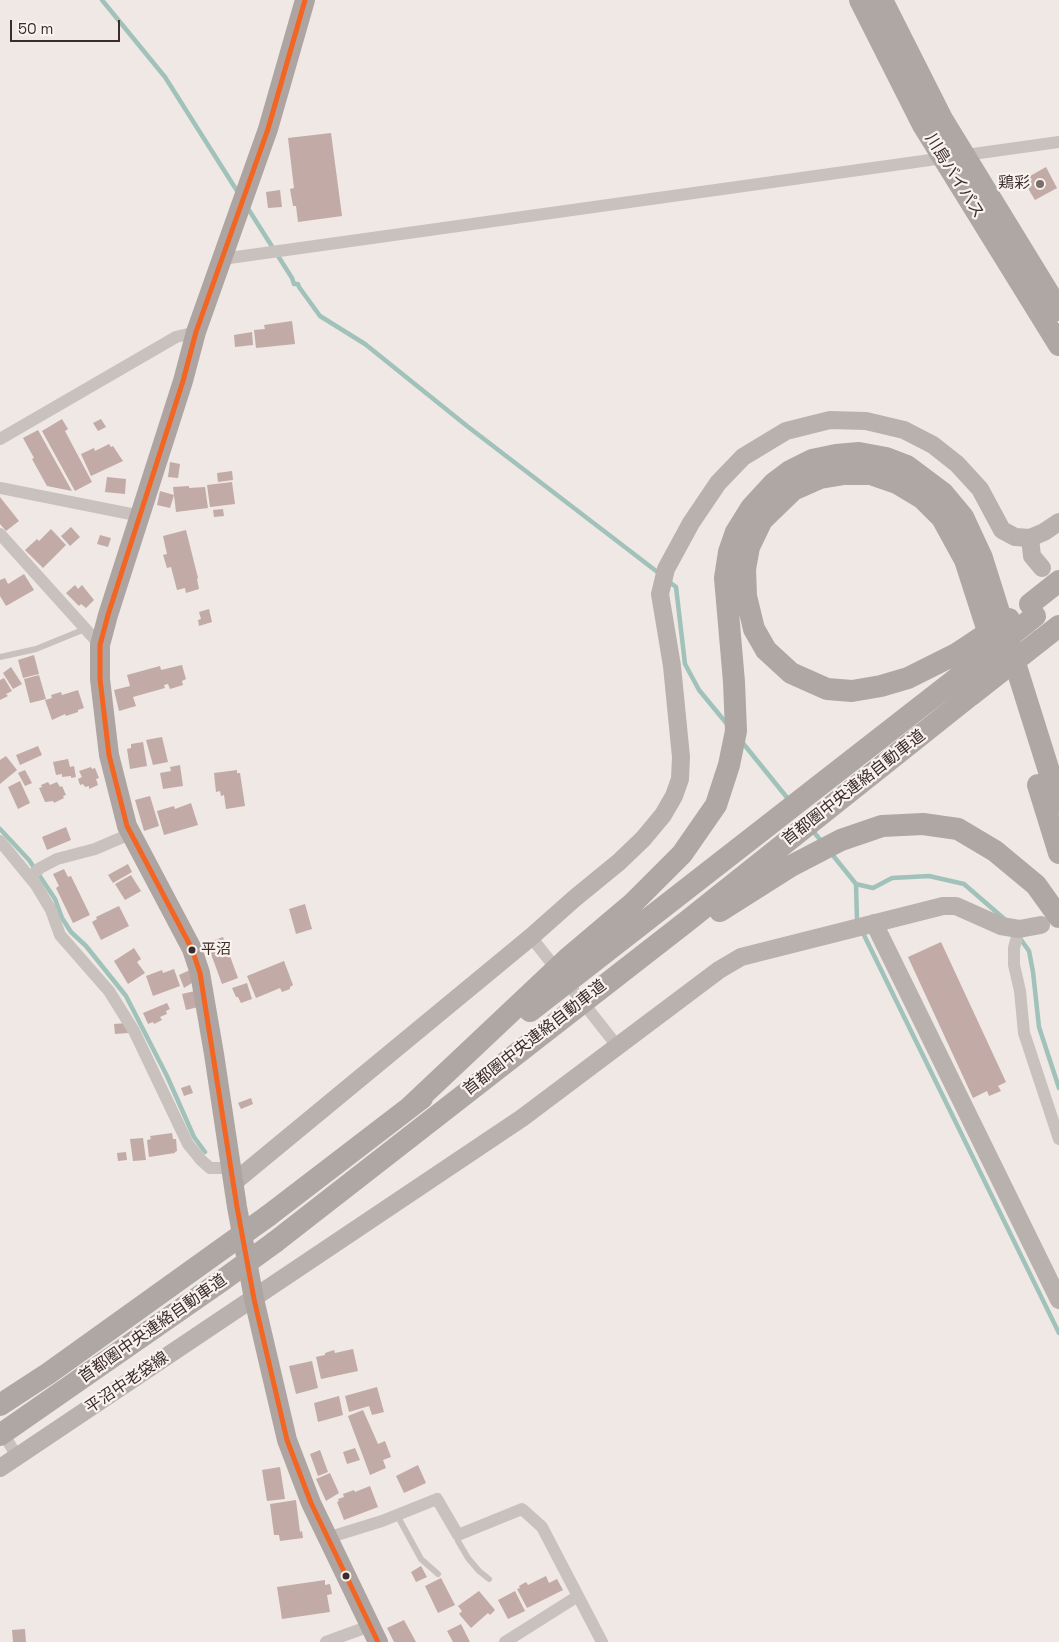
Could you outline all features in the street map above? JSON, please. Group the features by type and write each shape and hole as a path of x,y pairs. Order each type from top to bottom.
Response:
{"highway":[{"name":"川島バイパス","path":"860,0 923,125 954,157 1059,310"},
{"name":"川島バイパス","path":"882,0 942,119 954,157 1059,345"},
{"path":"561,975 682,854 716,805 729,765 734,738 734,682 725,578 729,552 736,532 751,508 774,483 790,471 812,460 859,453 886,458 907,466 942,493 963,518 982,558 1059,803"},
{"path":"1059,598 1032,610 961,663 881,686 852,691 826,689 791,673 766,650 754,629 746,596 745,569 749,548 762,520 793,490 820,478 871,474 896,483 922,498 942,518 965,560 1059,853"},
{"path":"1032,610 1050,575"},
{"name":"首都圏中央連絡自動車道","path":"0,1435 220,1282 274,1242 686,922 1059,626"},
{"name":"首都圏中央連絡自動車道","path":"0,1405 49,1373 268,1216 410,1107 561,975 793,806 961,663"},
{"path":"686,922 712,916 790,866 841,840 882,826 923,824 958,829 995,851 1036,885 1050,921"}],"main road":[{"path":"305,0 268,128 196,332 183,381 108,615 100,646 100,679 109,755 130,834 192,949 200,973 213,1044 232,1175 254,1298 287,1440 307,1495 374,1634"}],"street":[{"path":"222,259 1059,142"},
{"path":"0,439 176,337 196,332"},
{"path":"0,841 34,874 51,910 60,935 109,991 134,1031 188,1144 210,1168 232,1175 531,937 619,862 643,839 663,815 674,796 680,779 681,757 672,666 660,594 666,569 696,516 718,483 744,457 786,431 830,420 866,420 904,430 932,445 957,464 980,489 1002,530 1015,537 1030,538 1044,532 1059,522"},
{"path":"0,488 140,516"},
{"path":"0,534 100,646"},
{"path":"1030,538 1032,556 1050,575"},
{"path":"34,874 57,859 95,849 130,834"},
{"name":"平沼中老袋線","path":"0,1468 522,1118 720,970 741,957 943,906 956,906 1012,928"},
{"path":"1050,921 1012,928 1014,965 1020,991 1024,1033 1059,1140"},
{"path":"872,924 1059,1300"},
{"path":"531,937 618,1046"},
{"path":"0,1428 17,1457"},
{"path":"327,1538 397,1515 437,1499 458,1535 522,1509 542,1528 602,1642"},
{"path":"505,1642 578,1596"},
{"path":"326,1642 374,1634"}],"lane":[{"path":"0,656 36,649 85,629"},
{"path":"397,1515 421,1559 438,1574"},
{"path":"458,1535 458,1541 468,1558 479,1572 489,1579"}],"building":[{"path":"331,133 342,216 298,222 296,206 293,206 290,189 294,188 288,138"},
{"name":"鶏彩","path":"1046,167 1057,188 1035,200 1023,180"},
{"path":"280,190 282,207 268,208 266,192"},
{"path":"292,321 295,344 256,348 254,330 265,329 264,325"},
{"path":"252,332 253,345 235,347 234,335"},
{"path":"62,419 68,429 65,431 92,482 75,491 42,431"},
{"path":"101,419 106,427 98,431 93,423"},
{"path":"38,430 72,491 47,486 23,438"},
{"path":"109,444 111,447 113,446 123,461 91,476 81,454 94,448 95,451"},
{"path":"170,462 180,464 178,478 168,477"},
{"path":"232,471 233,480 218,482 217,473"},
{"path":"107,477 126,479 125,494 105,492"},
{"path":"232,482 235,504 210,507 207,485"},
{"path":"189,486 189,488 205,487 208,508 176,512 173,487"},
{"path":"160,491 174,495 170,508 157,505"},
{"path":"0,497 19,521 6,531 0,524"},
{"path":"223,509 224,516 214,517 213,510"},
{"path":"71,527 80,537 70,546 61,536"},
{"path":"51,529 66,545 43,568 25,550 37,539 39,541"},
{"path":"186,530 199,589 186,593 185,588 177,590 171,567 167,568 163,555 167,554 163,536"},
{"path":"100,535 111,538 108,547 97,544"},
{"path":"24,574 34,590 6,606 0,596 0,580 5,578 8,584"},
{"path":"75,585 78,589 82,585 94,600 86,608 81,604 79,606 66,593"},
{"path":"209,609 212,622 199,626 198,620 201,619 199,612"},
{"path":"34,655 39,674 23,678 18,660"},
{"path":"182,665 186,679 182,681 183,685 170,689 168,684 164,685 165,688 133,697 136,706 119,711 114,690 130,686 127,675 160,666 161,670"},
{"path":"11,667 22,684 13,689 3,673"},
{"path":"39,675 46,699 30,703 24,679"},
{"path":"4,678 12,691 6,694 8,696 0,700 0,680"},
{"path":"78,690 84,708 78,710 78,712 66,716 65,714 52,720 45,700 52,698 51,695 61,692 62,695"},
{"path":"162,737 168,762 153,765 146,740"},
{"path":"143,742 147,766 130,769 127,749 131,748 131,744"},
{"path":"38,746 42,755 20,765 16,755"},
{"path":"6,756 17,770 0,784 0,760"},
{"path":"68,759 70,767 74,766 76,777 62,777 62,774 56,775 53,762"},
{"path":"180,765 183,786 163,789 160,773 171,771 170,767"},
{"path":"91,767 92,769 95,768 99,778 96,779 98,785 89,789 89,786 80,785 78,779 82,777 79,771"},
{"path":"25,770 32,783 25,786 18,773"},
{"path":"237,770 237,773 240,773 245,806 226,809 224,795 221,796 220,791 216,792 214,773"},
{"path":"20,781 30,803 18,809 8,787"},
{"path":"48,782 50,785 57,782 60,787 62,786 66,795 63,796 64,798 54,803 53,801 45,802 39,788"},
{"path":"150,796 159,826 144,831 135,800"},
{"path":"191,803 198,825 164,835 157,811 174,806 175,809"},
{"path":"66,827 71,840 47,850 42,837"},
{"path":"128,864 132,872 113,883 108,875"},
{"path":"64,869 68,877 71,876 90,915 73,923 56,888 59,886 53,874"},
{"path":"131,875 141,891 125,900 115,884"},
{"path":"305,904 312,929 296,934 289,909"},
{"path":"119,906 129,926 101,940 92,922 97,919 96,917"},
{"path":"223,937 238,978 222,984 207,943"},
{"path":"941,942 1006,1082 998,1086 1001,1091 989,1096 987,1091 973,1098 908,957"},
{"path":"134,948 141,959 137,962 145,973 128,984 114,961"},
{"path":"284,961 293,985 290,989 282,992 280,988 256,998 247,976"},
{"path":"174,969 180,986 153,996 146,976 162,970 163,973"},
{"path":"190,970 195,981 184,988 179,975"},
{"path":"247,983 252,999 241,1003 232,988"},
{"path":"195,991 198,1007 186,1010 182,994"},
{"path":"167,1003 170,1009 166,1011 167,1014 160,1017 162,1020 154,1024 153,1022 148,1024 143,1013"},
{"path":"127,1023 128,1033 115,1034 114,1024"},
{"path":"190,1085 193,1093 184,1096 181,1088"},
{"path":"251,1098 253,1104 241,1109 238,1103"},
{"path":"172,1133 173,1139 176,1139 177,1151 175,1153 149,1157 147,1140 151,1139 150,1136"},
{"path":"143,1138 146,1160 133,1161 130,1139"},
{"path":"126,1152 127,1160 118,1161 117,1153"},
{"path":"353,1349 358,1371 321,1379 316,1357 334,1350 335,1353"},
{"path":"312,1361 318,1388 296,1394 289,1366"},
{"path":"377,1387 384,1412 372,1415 369,1406 349,1412 345,1396"},
{"path":"339,1396 343,1415 318,1422 314,1403"},
{"path":"363,1410 378,1444 385,1441 391,1457 383,1460 386,1468 370,1475 348,1416"},
{"path":"355,1448 360,1460 347,1464 343,1452"},
{"path":"320,1450 328,1472 318,1476 310,1454"},
{"path":"418,1465 426,1483 404,1493 396,1476"},
{"path":"280,1467 285,1499 267,1501 262,1470"},
{"path":"330,1473 339,1493 326,1501 316,1479"},
{"path":"370,1486 378,1507 344,1520 337,1502 339,1501 338,1499 344,1497 343,1494"},
{"path":"296,1500 300,1532 302,1531 303,1538 280,1541 279,1535 274,1535 270,1504"},
{"path":"421,1566 427,1577 416,1582 411,1572"},
{"path":"546,1576 549,1583 557,1579 563,1590 527,1608 517,1589 526,1582 528,1585"},
{"path":"441,1578 455,1605 438,1613 425,1586"},
{"path":"325,1580 325,1585 330,1584 332,1594 327,1595 330,1612 282,1619 277,1587"},
{"path":"479,1591 495,1610 490,1615 488,1613 471,1628 459,1614 462,1611 458,1606"},
{"path":"515,1591 525,1611 508,1619 498,1600"},
{"path":"404,1620 416,1642 394,1642 387,1628"},
{"path":"461,1624 470,1642 453,1642 447,1631"},
{"path":"25,1629 26,1642 13,1642 12,1630"}],"waterway":[{"path":"102,0 165,77 239,194"},
{"path":"247,207 294,284 298,284 320,316 365,344 467,426 660,574"},
{"path":"668,581 676,587 685,664 699,690 727,724"},
{"path":"742,742 789,800"},
{"path":"0,829 29,860 55,899 62,918 71,932 86,946 126,996 167,1076 194,1137 205,1152"},
{"path":"812,830 823,843"},
{"path":"831,853 856,884 858,924"},
{"path":"856,884 873,888 892,878 929,876 964,884 1009,923"},
{"path":"862,931 1059,1333"},
{"path":"1019,937 1029,951 1039,1027 1059,1088"}],"transit line":[{"path":"305,0 268,129 196,332 183,381 108,615 100,645 100,679 109,755 127,826 192,949 200,973 237,1207 254,1299 287,1440 311,1503 378,1642"}],"place":[{"name":"鶏彩","path":"1040,184"},
{"name":"平沼","path":"192,950"}]}
